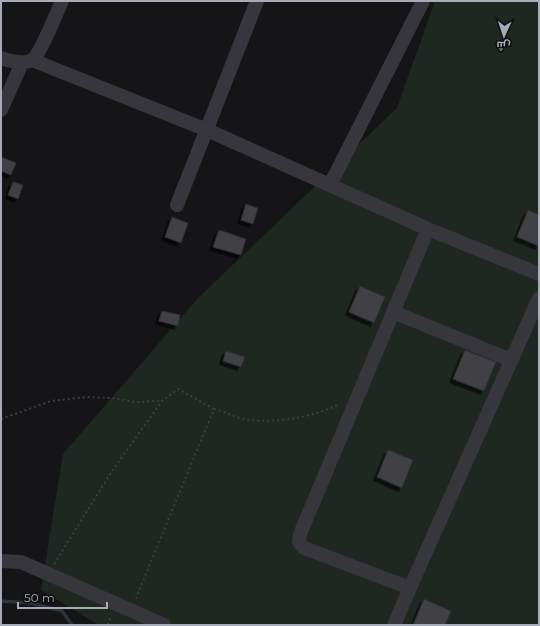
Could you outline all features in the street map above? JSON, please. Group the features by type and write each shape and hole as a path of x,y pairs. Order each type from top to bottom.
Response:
{"street":[{"path":"1,110 27,61 39,52 62,1"},
{"path":"177,205 257,1"},
{"path":"330,185 423,1"},
{"path":"1,58 10,61 27,61 206,130 428,228 539,274"},
{"path":"410,588 304,548 300,542 300,534 428,228"},
{"path":"394,625 539,298"},
{"path":"393,312 511,360"},
{"path":"1,560 21,562 164,625"}],"path":[{"path":"48,574 112,471 162,401 178,389 214,409 249,420 281,420 325,411 358,396"},
{"path":"1,419 51,401 58,400 88,397 112,398 136,402 162,401"},
{"path":"131,611 214,409"}],"shaded area":[{"path":"435,1 539,1 539,625 99,625 41,590 63,454 198,298 397,108"}],"building":[{"path":"1,157 16,163 11,175 1,171"},
{"path":"13,182 23,185 18,199 8,195"},
{"path":"246,204 258,208 253,224 241,220"},
{"path":"528,210 539,215 539,246 517,237"},
{"path":"172,217 188,223 181,243 165,237"},
{"path":"219,230 246,239 241,255 213,247"},
{"path":"360,286 385,297 374,323 349,312"},
{"path":"162,311 180,315 178,326 159,321"},
{"path":"465,350 496,362 484,391 453,379"},
{"path":"226,351 245,357 241,367 223,361"},
{"path":"388,450 413,460 402,488 377,477"},
{"path":"424,599 451,611 445,625 413,625"}],"waterway":[{"path":"1,601 30,603 62,611 72,625"}]}
